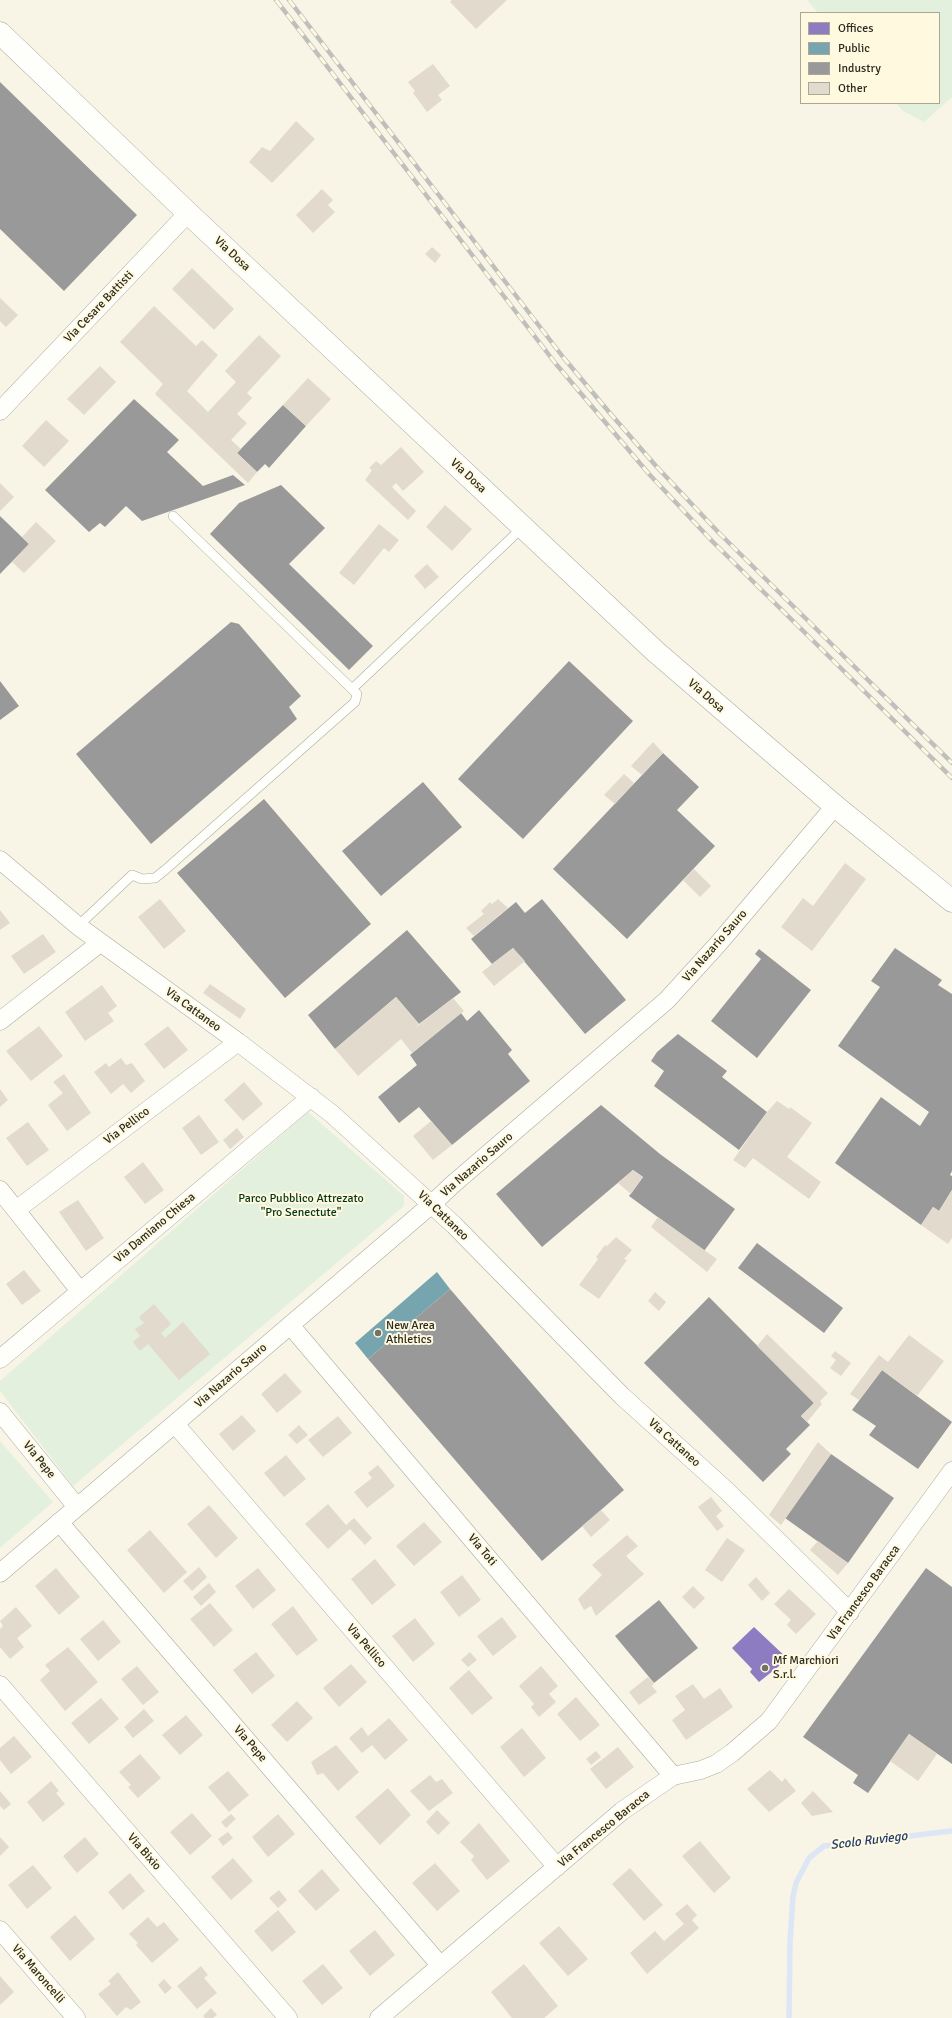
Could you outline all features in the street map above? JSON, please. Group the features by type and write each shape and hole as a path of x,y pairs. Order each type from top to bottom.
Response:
{"street":[{"name":"Via Dosa","path":"0,33 188,213 656,652 834,806 952,901"},
{"name":"Via Cesare Battisti","path":"3,402 188,213"},
{"name":"Via Nazario Sauro","path":"0,1573 432,1204 452,1185 667,1000 718,944 834,806"},
{"name":"Via Cattaneo","path":"0,860 100,943 238,1042 311,1097 432,1204 622,1396 727,1491 850,1612"},
{"path":"0,1021 100,943"},
{"name":"Via Pellico","path":"16,1210 238,1042"},
{"name":"Via Damiano Chiesa","path":"0,1359 311,1097"},
{"path":"0,1190 80,1291"},
{"name":"Via Toti","path":"290,1325 674,1776"},
{"name":"Via Pepe","path":"0,1412 77,1507"},
{"name":"Via Pellico","path":"175,1424 557,1867"},
{"name":"Via Francesco Baracca","path":"379,2018 622,1811 674,1776 701,1770 716,1764 732,1753 769,1721 952,1471"},
{"name":"Via Pepe","path":"59,1522 440,1965"},
{"name":"Via Bixio","path":"0,1685 288,2018"},
{"name":"Via Maroncelli","path":"0,1930 76,2018"}],"lane":[{"path":"78,926 132,875 142,879 155,878 165,870 355,702 357,694 173,516"},
{"path":"352,689 523,528"}],"green space":[{"path":"807,0 952,0 952,97 924,122 903,111 897,104 940,104 940,12 817,12"},
{"name":"Parco Pubblico Attrezato \"Pro Senectute\"","path":"308,1112 404,1196 404,1206 73,1486 0,1391 0,1381"},
{"path":"0,1441 53,1502 0,1548"}],"building: Offices":[{"path":"754,1627 788,1659 759,1682 750,1672 752,1669 732,1648"}],"building: Public":[{"path":"437,1272 450,1289 368,1359 355,1343"}],"building: Industry":[{"path":"0,82 137,215 64,291 0,229"},
{"path":"134,399 179,440 167,452 203,486 233,475 245,485 142,521 126,506 105,527 100,523 89,532 45,490"},
{"path":"283,405 306,426 269,468 265,464 257,472 237,453"},
{"path":"281,485 325,528 289,564 373,646 349,670 210,534 239,503"},
{"path":"0,516 29,544 0,574"},
{"path":"231,622 239,624 301,696 289,707 297,719 151,844 76,754"},
{"path":"569,661 633,721 523,839 458,779"},
{"path":"0,681 19,706 0,720"},
{"path":"663,753 699,787 677,810 715,846 627,939 553,869"},
{"path":"423,782 462,827 381,896 342,851"},
{"path":"264,799 371,924 285,998 177,873"},
{"path":"542,899 626,1000 585,1034 513,948 492,964 471,939 516,902 525,913"},
{"path":"407,930 461,992 419,1024 396,997 335,1049 308,1015"},
{"path":"895,948 942,980 938,985 952,994 952,1171 950,1175 952,1176 952,1190 939,1211 933,1207 921,1225 835,1163 881,1097 920,1126 929,1112 838,1046 880,987 871,981"},
{"path":"759,949 811,990 757,1058 711,1021 761,959 755,954"},
{"path":"479,1010 512,1050 508,1054 530,1081 452,1145 419,1107 399,1123 378,1097 417,1065 410,1055 461,1013 467,1021"},
{"path":"678,1034 727,1071 722,1077 767,1112 739,1150 654,1086 664,1071 651,1061 657,1052"},
{"path":"601,1105 660,1154 735,1209 704,1251 629,1196 643,1177 633,1170 542,1247 496,1194"},
{"path":"757,1243 843,1308 824,1333 738,1268"},
{"path":"450,1289 624,1490 542,1561 368,1359"},
{"path":"709,1297 814,1403 801,1416 810,1425 786,1449 791,1454 763,1482 644,1363"},
{"path":"882,1370 952,1422 918,1469 869,1435 876,1426 852,1410"},
{"path":"831,1454 894,1498 848,1563 785,1518"},
{"path":"926,1568 952,1587 952,1764 909,1734 868,1793 853,1783 858,1775 803,1737"},
{"path":"659,1600 698,1648 654,1683 615,1636"}],"building: Other":[{"path":"452,0 507,0 476,29 450,2"},
{"path":"433,64 450,86 438,95 442,100 427,112 413,93 415,91 408,82"},
{"path":"296,121 315,139 272,183 249,162 262,147 270,151"},
{"path":"322,189 333,200 328,205 335,212 313,233 296,215"},
{"path":"432,247 441,255 435,263 425,254"},
{"path":"192,268 234,309 214,330 172,289"},
{"path":"0,298 18,315 6,327 0,321"},
{"path":"154,306 196,346 202,340 218,355 187,391 208,412 236,382 225,371 259,335 281,356 247,393 252,398 237,414 247,423 231,440 241,449 237,453 257,472 248,483 155,394 163,384 120,342"},
{"path":"100,366 116,382 84,415 67,399"},
{"path":"308,378 331,399 306,426 283,405"},
{"path":"46,420 69,441 44,467 22,446"},
{"path":"401,447 424,472 403,491 396,483 392,487 416,511 408,520 365,480 372,470 369,468 376,461 381,465"},
{"path":"0,483 14,497 0,511"},
{"path":"445,505 472,529 452,551 426,527"},
{"path":"36,522 56,541 24,573 12,562 29,544 22,537"},
{"path":"379,524 399,540 389,552 384,548 354,585 339,573"},
{"path":"427,564 439,577 425,589 414,576"},
{"path":"653,742 663,753 642,775 631,766"},
{"path":"624,774 634,783 615,804 604,795"},
{"path":"845,863 866,879 812,951 781,927 803,898 813,906"},
{"path":"694,869 711,886 700,897 683,880"},
{"path":"160,899 186,931 164,949 138,917"},
{"path":"498,899 508,908 474,936 466,928 484,914 481,911 490,902 492,904"},
{"path":"0,910 10,923 0,930"},
{"path":"43,934 56,952 24,974 11,956"},
{"path":"513,948 525,961 494,986 482,972"},
{"path":"210,984 246,1009 240,1019 203,993"},
{"path":"102,985 117,1006 108,1013 114,1021 85,1041 65,1012"},
{"path":"396,997 419,1024 415,1028 453,998 464,1011 412,1053 401,1039 358,1076 335,1049"},
{"path":"39,1026 63,1056 31,1081 6,1051"},
{"path":"168,1026 188,1050 164,1069 144,1044"},
{"path":"121,1058 126,1065 132,1063 145,1081 131,1093 123,1084 111,1094 94,1072 106,1063 109,1067"},
{"path":"64,1074 91,1113 67,1131 48,1105 63,1093 53,1082"},
{"path":"244,1082 263,1104 243,1121 224,1100"},
{"path":"0,1089 8,1100 0,1107"},
{"path":"777,1101 789,1109 790,1107 812,1123 787,1157 821,1182 809,1199 753,1158 745,1168 733,1160 767,1112"},
{"path":"199,1115 219,1142 201,1155 182,1128"},
{"path":"431,1121 452,1145 433,1160 413,1136"},
{"path":"28,1122 49,1150 27,1166 6,1138"},
{"path":"237,1128 244,1137 230,1149 223,1140"},
{"path":"143,1162 164,1190 145,1204 124,1177"},
{"path":"633,1170 643,1177 631,1194 618,1183"},
{"path":"952,1190 952,1238 948,1244 921,1225 933,1207 939,1211"},
{"path":"78,1200 104,1238 86,1251 59,1212"},
{"path":"658,1217 717,1259 707,1272 651,1227"},
{"path":"616,1237 632,1250 624,1259 627,1260 599,1299 579,1285 598,1259 596,1257 605,1245 607,1246"},
{"path":"24,1270 41,1291 22,1305 6,1284"},
{"path":"655,1292 666,1302 659,1311 648,1301"},
{"path":"154,1304 171,1324 161,1333 165,1338 183,1322 210,1354 179,1380 148,1344 140,1351 133,1342 140,1336 135,1329 144,1323 139,1317"},
{"path":"767,1334 828,1393 820,1401 822,1404 807,1422 801,1416 814,1403 757,1346"},
{"path":"909,1335 944,1361 917,1396 882,1370 859,1400 850,1394 879,1355 888,1362"},
{"path":"835,1351 851,1363 841,1376 830,1368 836,1360 831,1356"},
{"path":"285,1373 302,1392 277,1413 261,1394"},
{"path":"242,1415 256,1431 233,1451 219,1434"},
{"path":"338,1416 352,1433 323,1457 308,1440"},
{"path":"299,1425 308,1435 297,1444 288,1435"},
{"path":"818,1442 831,1454 781,1525 769,1515"},
{"path":"286,1455 306,1479 284,1497 264,1473"},
{"path":"378,1465 395,1486 367,1508 354,1492 372,1478 368,1473"},
{"path":"711,1497 722,1511 716,1516 724,1526 717,1531 698,1507"},
{"path":"328,1504 346,1525 354,1518 372,1538 365,1545 350,1529 328,1549 305,1524"},
{"path":"209,1505 238,1538 216,1558 187,1524"},
{"path":"601,1510 610,1520 591,1537 582,1526"},
{"path":"424,1522 442,1542 414,1566 396,1546"},
{"path":"150,1530 187,1572 164,1593 127,1550"},
{"path":"627,1535 638,1546 626,1556 644,1574 596,1616 591,1606 584,1610 578,1599 602,1575 592,1565"},
{"path":"727,1538 745,1550 722,1582 705,1570"},
{"path":"818,1541 848,1563 838,1575 810,1550"},
{"path":"375,1559 396,1585 372,1605 351,1579"},
{"path":"199,1567 207,1577 192,1591 183,1581"},
{"path":"56,1568 80,1597 59,1615 35,1586"},
{"path":"258,1568 276,1590 253,1609 235,1586"},
{"path":"462,1575 481,1600 459,1617 440,1592"},
{"path":"756,1577 770,1593 762,1601 748,1585"},
{"path":"209,1583 216,1592 201,1606 193,1597"},
{"path":"693,1586 705,1598 694,1609 682,1597"},
{"path":"789,1589 816,1614 796,1634 787,1625 791,1620 774,1604"},
{"path":"210,1603 233,1630 214,1647 190,1619"},
{"path":"293,1606 318,1640 297,1656 271,1624"},
{"path":"16,1607 32,1626 17,1638 24,1647 10,1659 0,1647 0,1629 3,1626 0,1621"},
{"path":"502,1617 517,1637 493,1656 477,1636"},
{"path":"415,1618 435,1644 413,1662 392,1636"},
{"path":"103,1620 121,1642 98,1661 80,1639"},
{"path":"68,1647 98,1682 65,1711 40,1680 50,1671 45,1665"},
{"path":"256,1652 275,1676 252,1694 233,1670"},
{"path":"470,1652 477,1660 468,1667 461,1660"},
{"path":"351,1664 367,1682 339,1707 323,1688"},
{"path":"137,1666 159,1692 143,1705 121,1679"},
{"path":"541,1666 558,1686 549,1694 556,1702 539,1717 531,1707 534,1704 519,1686"},
{"path":"469,1670 493,1698 472,1715 449,1688"},
{"path":"648,1677 654,1683 652,1686 657,1692 639,1705 629,1692"},
{"path":"693,1684 704,1699 720,1688 733,1707 686,1740 672,1720 685,1710 675,1696"},
{"path":"576,1697 600,1725 580,1741 557,1714"},
{"path":"101,1698 119,1719 89,1744 71,1723"},
{"path":"297,1701 313,1718 287,1742 271,1725"},
{"path":"144,1709 154,1721 133,1738 124,1727"},
{"path":"186,1715 203,1735 180,1755 162,1735"},
{"path":"389,1718 408,1740 385,1760 372,1745 362,1753 349,1738 362,1727 368,1736"},
{"path":"522,1728 546,1758 524,1777 500,1747"},
{"path":"909,1734 937,1754 918,1781 890,1761"},
{"path":"14,1736 32,1757 11,1774 0,1760 0,1748"},
{"path":"336,1745 359,1772 338,1791 323,1773 317,1775 311,1762"},
{"path":"618,1747 634,1767 606,1789 590,1769"},
{"path":"596,1751 601,1757 591,1765 586,1759"},
{"path":"140,1754 161,1778 138,1798 128,1787 131,1785 119,1772"},
{"path":"770,1770 782,1782 785,1778 796,1791 769,1812 747,1789"},
{"path":"228,1771 249,1795 229,1812 208,1787"},
{"path":"430,1775 436,1782 442,1779 453,1793 429,1811 410,1791"},
{"path":"51,1781 59,1791 56,1793 65,1804 43,1822 27,1802"},
{"path":"388,1788 411,1815 380,1845 355,1817"},
{"path":"0,1791 11,1804 4,1810 0,1806"},
{"path":"813,1791 833,1812 812,1816 801,1803"},
{"path":"437,1810 450,1823 438,1835 426,1822"},
{"path":"192,1813 212,1836 190,1855 170,1832"},
{"path":"231,1814 236,1819 226,1828 221,1822"},
{"path":"278,1814 295,1834 268,1857 252,1837"},
{"path":"479,1823 510,1861 487,1880 471,1860 474,1856 460,1842"},
{"path":"228,1832 233,1838 223,1846 218,1839"},
{"path":"0,1837 9,1847 0,1856"},
{"path":"85,1837 99,1854 77,1873 63,1856"},
{"path":"700,1841 731,1878 714,1893 682,1856"},
{"path":"233,1858 253,1881 231,1900 211,1877"},
{"path":"435,1863 460,1891 437,1911 412,1883"},
{"path":"33,1865 52,1888 27,1909 8,1885"},
{"path":"630,1868 663,1905 644,1921 612,1884"},
{"path":"322,1869 340,1890 316,1911 298,1891"},
{"path":"130,1873 145,1891 123,1910 108,1892"},
{"path":"279,1890 287,1900 278,1908 269,1898"},
{"path":"687,1904 697,1915 692,1920 699,1928 647,1974 630,1953 655,1931 664,1941 684,1924 675,1914"},
{"path":"278,1910 296,1932 272,1952 254,1931"},
{"path":"75,1915 95,1939 70,1961 50,1937"},
{"path":"148,1917 157,1927 164,1922 179,1940 152,1963 136,1945 138,1943 129,1934"},
{"path":"559,1926 588,1959 568,1976 539,1943"},
{"path":"375,1930 395,1955 370,1976 349,1951"},
{"path":"323,1964 343,1988 322,2005 302,1981"},
{"path":"524,1964 558,2006 544,2018 512,2018 491,1992"},
{"path":"201,1966 208,1975 204,1978 217,1993 197,2009 177,1986"},
{"path":"118,1972 141,2002 131,2010 126,2007 117,2016 98,1994 111,1984 108,1981"},
{"path":"0,1976 14,1992 0,2005"},
{"path":"164,1979 172,1988 165,1994 158,1985"},
{"path":"211,2008 217,2015 213,2018 205,2018 203,2016"}],"waterway":[{"name":"Scolo Ruviego","path":"789,2018 790,1942 793,1896 796,1883 809,1858 824,1846 952,1831"}],"railway":[{"path":"276,0 556,364 649,474 712,541 952,778"},
{"path":"289,0 563,357 609,412 656,466 719,533 952,763"}],"place":[{"name":"New Area Athletics","path":"378,1333"},
{"name":"Mf Marchiori S.r.l.","path":"765,1668"}]}
